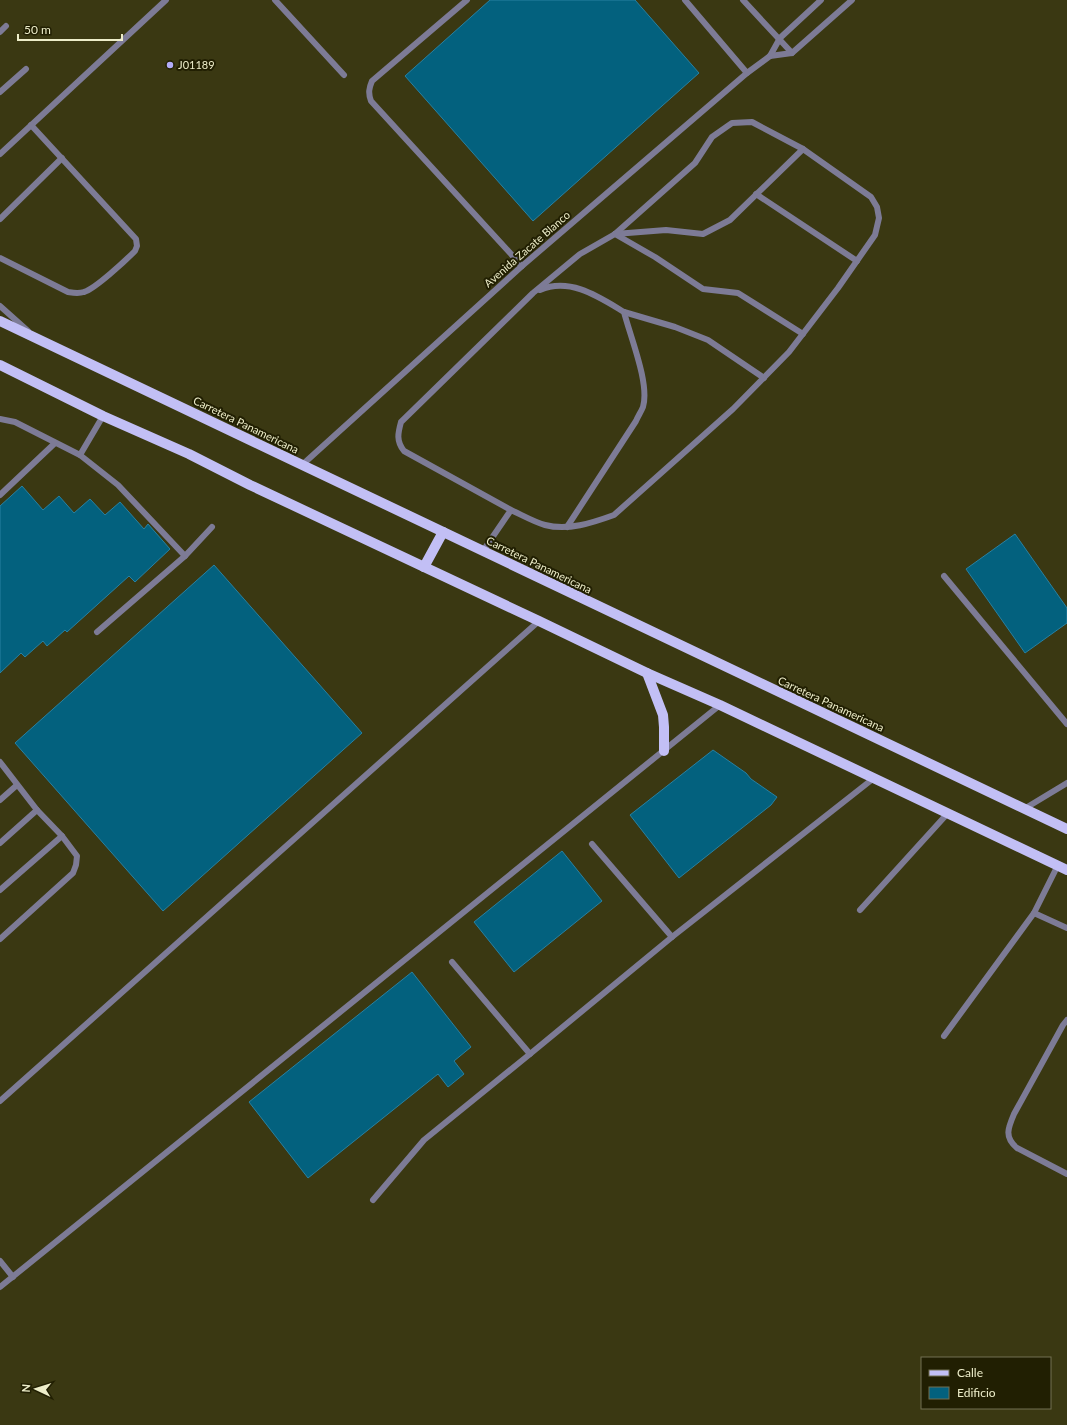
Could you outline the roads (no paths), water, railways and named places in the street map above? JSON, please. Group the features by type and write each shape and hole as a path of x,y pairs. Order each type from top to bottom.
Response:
{"main road":[{"name":"Carretera Panamericana","path":"0,321 1067,829"},
{"path":"0,365 103,416 189,454 250,485 647,673 720,705 1062,868"},
{"path":"424,567 442,532"},
{"path":"647,673 663,715 664,751"}],"lane":[{"path":"0,152 166,0"},
{"path":"275,0 344,75"},
{"path":"467,0 372,81 369,89 369,96 371,101 522,266"},
{"path":"685,0 747,72"},
{"path":"743,0 780,38 792,53 852,0"},
{"name":"Avenida Zacate Blanco","path":"302,465 522,266 747,72 770,56 780,38 821,0"},
{"path":"0,32 6,26"},
{"name":"Avenida Zacate Blanco","path":"770,56 792,53"},
{"path":"0,92 26,69"},
{"path":"752,122 803,149 872,197 878,207 879,218 875,235 789,352 733,409 614,515 594,522 567,527 544,525 511,510 404,451 399,445 398,434 401,422 533,293 580,254 615,234 695,163 712,137 732,123 752,122"},
{"path":"0,258 68,292 77,294 86,292 108,275 135,251 137,246 136,239 31,125"},
{"path":"615,234 666,230 703,234 730,220 803,149"},
{"path":"0,219 62,158"},
{"path":"756,194 857,261"},
{"path":"615,234 655,257 703,289 738,293 803,334"},
{"path":"533,293 547,287 566,286 587,291 624,312 675,326 708,340 764,378"},
{"path":"0,306 35,338"},
{"path":"567,527 636,421 643,406 644,380 624,312"},
{"path":"80,455 103,416"},
{"path":"0,419 15,422 80,455 118,485 185,556"},
{"path":"0,495 55,443"},
{"path":"483,552 511,510"},
{"path":"97,632 185,556 212,527"},
{"path":"944,576 1067,724"},
{"path":"0,1101 539,621"},
{"path":"0,1287 720,705"},
{"path":"0,762 37,810 62,836 77,856 76,866 73,873 0,939"},
{"path":"373,1200 424,1140 672,937 874,778"},
{"path":"1024,809 1067,783"},
{"path":"0,800 17,785"},
{"path":"0,843 37,810"},
{"path":"860,910 948,813"},
{"path":"0,890 62,836"},
{"path":"592,844 672,937"},
{"path":"944,1036 1034,913 1062,868"},
{"path":"1034,913 1067,928"},
{"path":"452,962 530,1054"},
{"path":"1067,1020 1014,1114 1008,1129 1008,1137 1011,1143 1017,1148 1067,1174"},
{"path":"0,1261 13,1277"}],"place":[{"name":"J01189","path":"170,65"}]}
